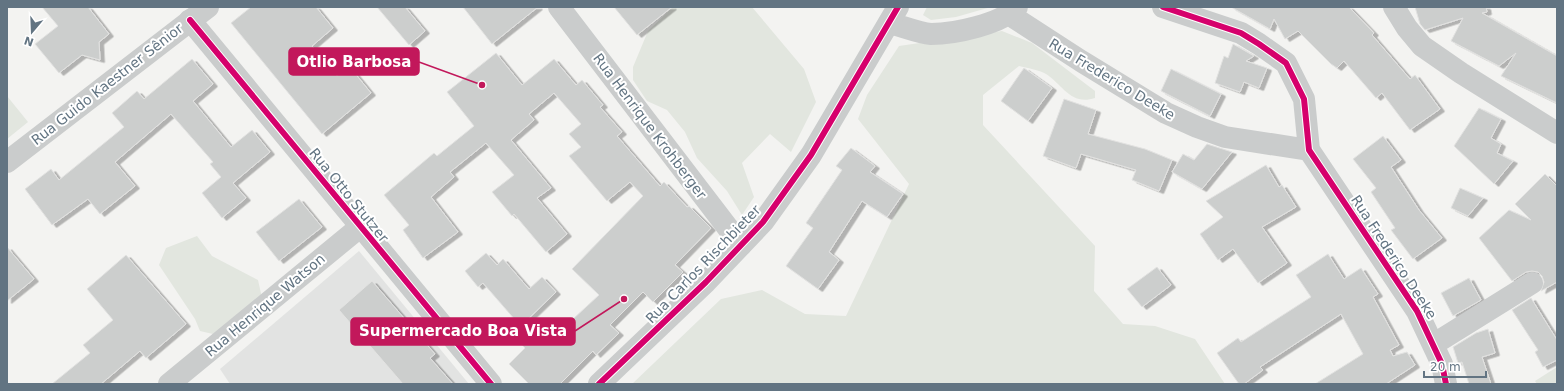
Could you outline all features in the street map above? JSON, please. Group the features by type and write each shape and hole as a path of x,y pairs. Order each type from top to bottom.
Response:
{"street":[{"name":"Rua Guido Kaestner Sênior","path":"7,162 208,7"},
{"name":"Rua Henrique Krohberger","path":"559,7 741,245"},
{"path":"1163,7 1241,33 1286,63 1304,99 1309,150"},
{"path":"1394,7 1407,28 1422,46 1461,73 1557,133"},
{"name":"Rua Frederico Deeke","path":"894,15 930,34 966,29 1014,11 1081,61 1172,116 1225,137 1309,150 1417,311 1434,344 1442,364 1446,384"},
{"name":"Rua Carlos Rischbieter","path":"599,384 706,282 763,222 811,155 894,15"},
{"name":"Rua Otto Stutzer","path":"190,20 491,384"},
{"name":"Rua Henrique Watson","path":"169,384 360,227"},
{"path":"1434,344 1532,283"}],"shaded area":[{"path":"673,7 752,7 804,69 816,102 791,152 770,134 742,163 754,197 742,215 727,191 697,158 685,132 667,110 647,101 633,80 633,67 648,31"},
{"path":"927,7 991,7 956,17 931,20 923,15"},
{"path":"1002,31 1032,43 1095,91 1095,98 1087,100 1073,97 1046,74 1019,66 983,95 983,125 1095,246 1094,291 1123,324 1155,326 1195,339 1225,384 632,384 721,299 762,290 805,314 846,316 909,184 858,119 867,95 899,46"},
{"path":"7,96 28,122 7,139"},
{"path":"197,236 212,256 258,280 262,298 213,334 200,331 195,319 159,265 166,248"},
{"path":"359,251 469,384 230,384 220,369"},
{"path":"1557,367 1557,384 1537,384 1535,381"}],"building":[{"path":"42,7 88,7 109,34 99,42 100,60 82,55 59,73 35,44 58,26"},
{"path":"251,7 316,7 333,28 312,46 337,76 349,66 371,93 322,134 231,23"},
{"path":"377,7 405,7 425,31 409,45"},
{"path":"463,7 538,7 492,44"},
{"path":"614,7 672,7 637,35"},
{"path":"1231,7 1349,7 1374,33 1372,35 1410,79 1415,75 1440,109 1410,130 1382,93 1376,98 1344,61 1337,68 1331,64 1298,31 1285,39 1274,19 1270,29"},
{"path":"1415,7 1486,7 1487,12 1482,13 1557,56 1557,103 1501,76 1516,53 1499,66 1451,41 1463,18 1425,30 1420,24"},
{"path":"1233,44 1254,56 1246,61 1267,68 1259,88 1244,82 1240,92 1215,83 1224,56 1228,58"},
{"path":"496,53 522,85 554,59 576,85 582,80 603,105 600,107 622,132 617,136 660,186 664,182 687,207 689,206 711,228 675,265 683,272 653,302 643,292 610,325 619,333 596,355 593,351 560,384 529,384 509,364 525,348 507,330 516,321 483,283 478,287 465,271 486,253 497,265 503,259 529,289 542,277 556,292 526,321 547,343 599,295 572,269 643,196 630,182 607,201 569,156 581,147 569,134 581,124 554,93 529,114 534,120 511,140 551,188 537,198 567,234 546,252 514,214 512,216 492,192 514,175 486,143 450,172 454,177 431,197 458,232 423,258 403,230 409,225 384,195 434,153 437,156 474,126 447,92"},
{"path":"192,59 213,84 193,101 231,147 252,130 270,152 233,183 246,198 222,218 202,193 221,177 210,164 213,162 171,114 115,162 135,186 100,214 88,199 52,225 25,189 51,169 59,180 124,127 112,113 137,91 144,99"},
{"path":"1024,68 1052,88 1028,121 1001,101"},
{"path":"1171,69 1221,94 1210,116 1161,91"},
{"path":"1064,99 1096,110 1088,134 1145,149 1172,160 1159,191 1132,180 1136,170 1081,154 1076,168 1043,156"},
{"path":"1479,108 1501,119 1491,138 1501,144 1497,153 1513,161 1494,184 1454,146"},
{"path":"1383,136 1401,160 1391,167 1419,210 1442,238 1413,259 1391,230 1395,228 1371,192 1376,188 1353,159"},
{"path":"1207,144 1232,152 1202,189 1172,172 1183,154 1194,160"},
{"path":"851,148 875,166 870,172 903,194 887,217 862,201 829,252 839,260 818,289 786,266 813,228 806,223 842,170 836,166"},
{"path":"1266,165 1279,187 1282,185 1296,207 1262,227 1287,263 1258,283 1233,249 1218,260 1200,234 1223,217 1206,201"},
{"path":"1545,174 1557,186 1557,282 1541,291 1544,282 1542,276 1538,272 1526,272 1512,281 1479,238 1509,210 1531,220 1515,204"},
{"path":"1460,188 1483,198 1468,216 1451,208"},
{"path":"299,199 322,227 279,261 256,232"},
{"path":"7,247 34,279 7,301"},
{"path":"1328,254 1344,279 1361,268 1378,294 1373,297 1399,345 1390,350 1393,356 1407,352 1415,365 1386,384 1315,384 1363,354 1341,314 1260,367 1263,370 1244,384 1239,384 1217,353 1238,338 1241,342 1311,297 1296,275"},
{"path":"126,255 186,324 146,358 140,351 101,384 52,384 90,353 83,345 113,320 87,289"},
{"path":"1157,267 1171,285 1142,307 1127,289"},
{"path":"1469,278 1481,300 1453,316 1441,293"},
{"path":"372,281 435,354 430,358 453,384 403,384 339,310"},
{"path":"1531,298 1557,340 1557,360 1543,367 1535,352 1538,350 1512,310"},
{"path":"1488,329 1495,353 1482,357 1491,384 1469,384 1462,362 1458,363 1453,347 1476,333"}],"cycle path":[{"path":"599,384 706,282 763,222 811,155 898,7"},
{"path":"1163,7 1241,33 1286,63 1304,99 1309,150 1417,311 1442,364 1446,384"},
{"path":"190,20 491,384"}],"place":[{"name":"Otlio Barbosa","path":"482,85"},
{"name":"Supermercado Boa Vista","path":"624,299"}]}
